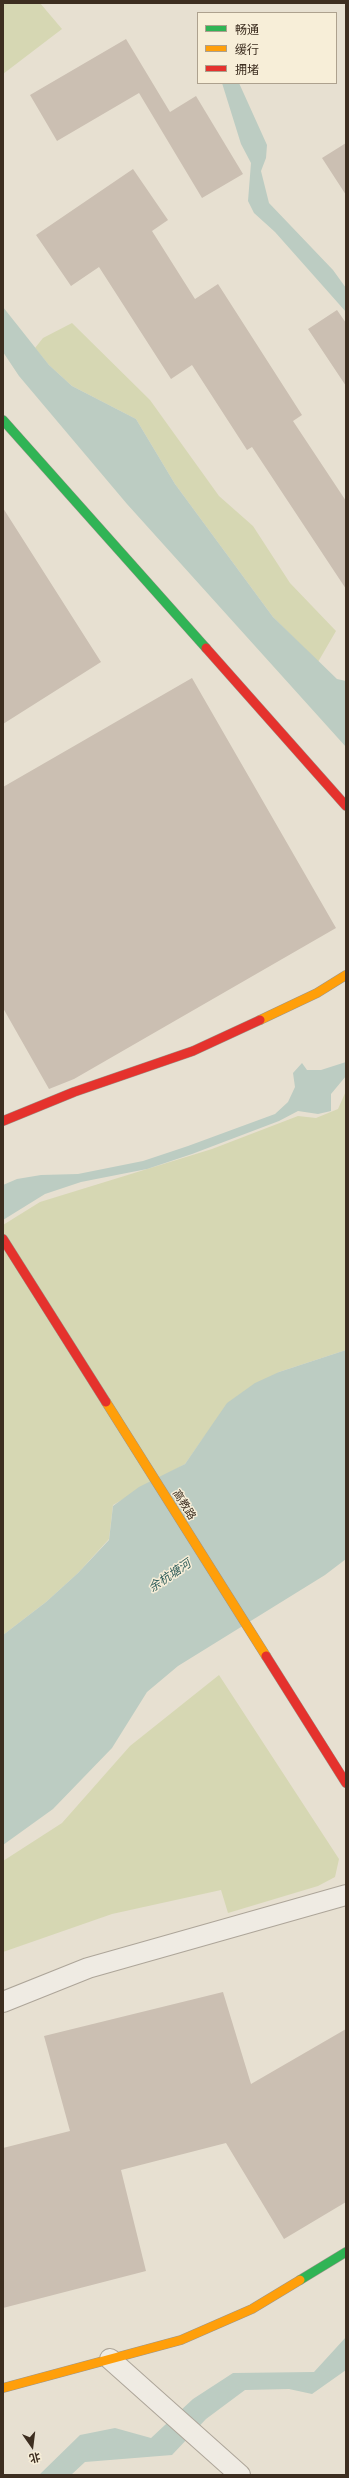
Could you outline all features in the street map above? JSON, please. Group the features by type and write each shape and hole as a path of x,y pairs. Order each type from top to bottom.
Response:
{"street":[{"path":"3,420 346,806"},
{"path":"3,1121 74,1092 193,1051 317,993 346,975"},
{"name":"高教路","path":"3,1239 346,1783"},
{"path":"3,2002 88,1968 346,1895"},
{"path":"3,2388 181,2340 252,2309 346,2252"},
{"path":"110,2359 240,2475"}],"green space":[{"path":"3,3 40,3 62,29 3,74"},
{"path":"72,323 150,400 219,496 253,526 290,583 336,631 318,662 273,617 175,484 136,419 72,386 49,365 35,348 43,338"},
{"path":"346,1091 346,1350 279,1372 204,1437 185,1464 113,1505 109,1539 78,1573 46,1602 3,1635 3,1225 40,1202 212,1149 298,1116 316,1118 338,1109"},
{"path":"219,1675 339,1859 335,1877 318,1886 228,1913 221,1890 112,1914 3,1952 3,1861 62,1823 130,1746"}],"water":[{"path":"222,84 239,84 267,145 266,158 261,171 269,203 333,270 346,288 346,312 275,232 254,213 248,201 251,163 241,144"},
{"path":"3,307 49,365 72,386 136,419 175,484 273,617 337,679 346,681 346,747 127,504 19,376 3,352"},
{"path":"346,1062 346,1076 331,1094 331,1111 318,1114 298,1111 279,1121 192,1154 147,1169 81,1182 45,1194 3,1220 3,1185 17,1179 41,1175 78,1174 143,1161 188,1146 275,1114 288,1102 295,1087 293,1073 302,1063 307,1070 321,1070"},
{"name":"余杭塘河","path":"346,1350 346,1559 325,1575 178,1666 147,1692 112,1748 53,1809 3,1845 3,1635 46,1602 78,1573 109,1540 113,1506 139,1487 185,1464 227,1403 255,1383 279,1372"},
{"path":"346,2337 346,2370 312,2394 289,2389 245,2390 206,2419 172,2455 85,2462 71,2475 39,2475 80,2435 115,2428 151,2438 193,2399 233,2373 314,2372"}],"building":[{"path":"126,39 170,112 196,96 243,174 202,198 139,93 57,141 30,95"},
{"path":"346,143 346,195 322,158"},
{"path":"133,169 168,220 152,231 195,299 218,284 302,415 293,421 346,501 346,589 252,447 247,450 192,365 171,379 99,267 71,286 36,235"},
{"path":"337,310 346,323 346,386 308,329"},
{"path":"3,508 101,662 3,724"},
{"path":"192,678 336,928 74,1079 49,1089 3,1008 3,787"},
{"path":"223,1992 251,2084 346,2029 346,2202 284,2239 226,2143 121,2170 146,2271 3,2308 3,2148 70,2131 44,2036"}],"traffic: fast":[{"path":"3,420 206,648"},
{"path":"300,2280 346,2252"}],"traffic: slow":[{"path":"260,1020 317,993 346,975"},
{"path":"106,1402 266,1656"},
{"path":"3,2388 181,2340 252,2309 300,2280"}],"traffic: jam":[{"path":"206,648 346,806"},
{"path":"3,1121 74,1092 193,1051 260,1020"},
{"path":"3,1239 106,1402"},
{"path":"266,1656 346,1783"}]}
